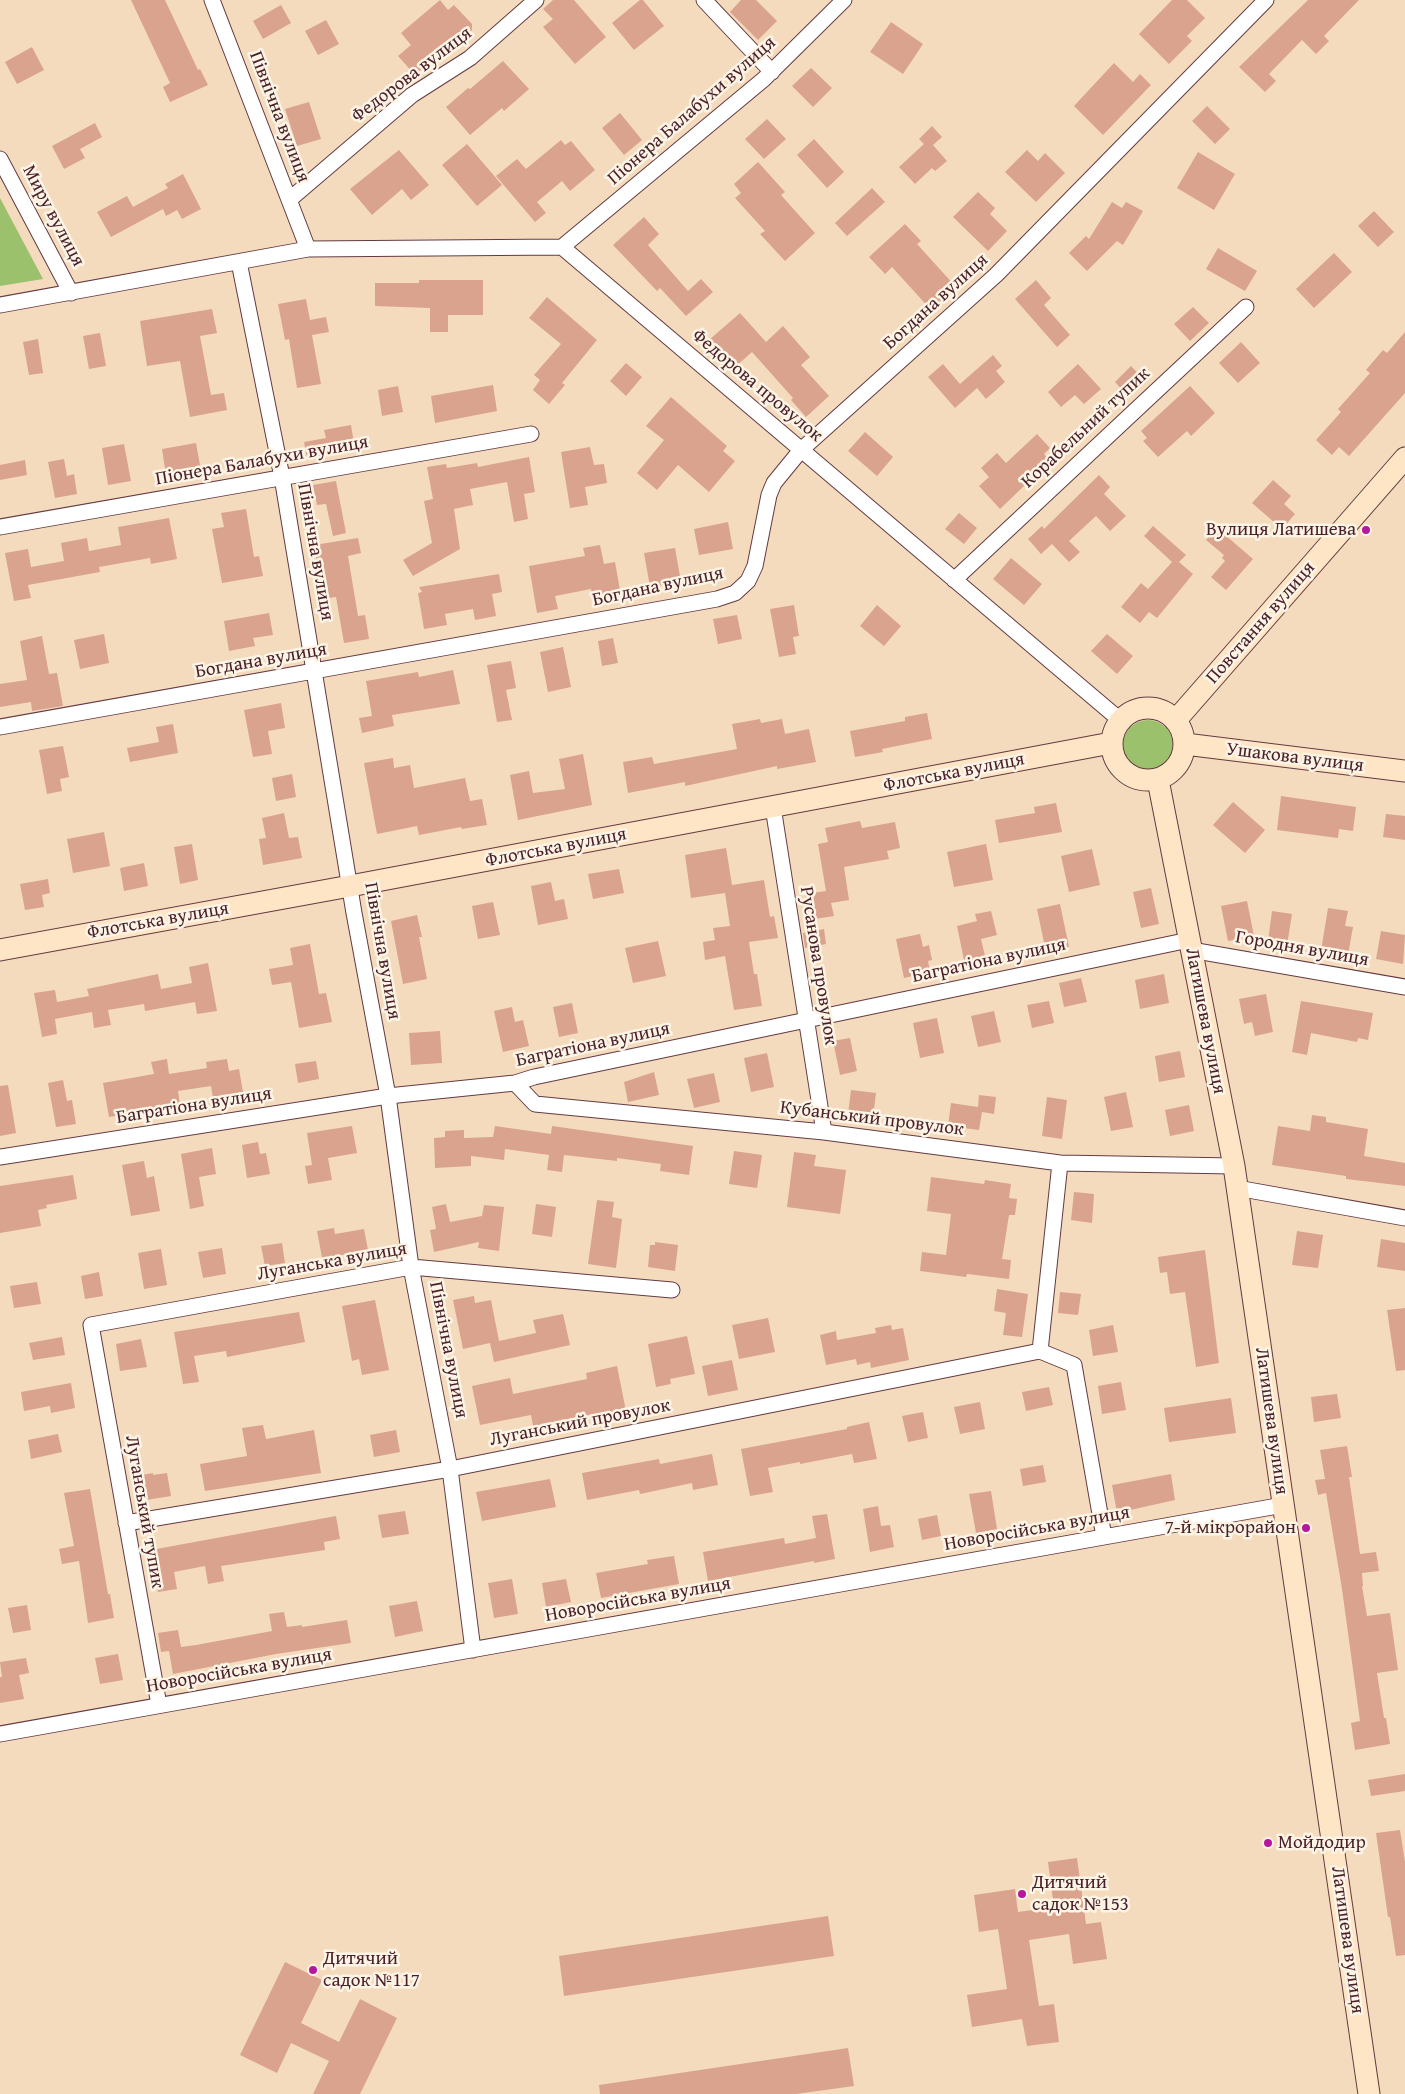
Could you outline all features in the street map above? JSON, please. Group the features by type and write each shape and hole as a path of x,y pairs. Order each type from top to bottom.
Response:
{"street":[{"name":"Північна вулиця","path":"212,0 308,249"},
{"name":"Федорова вулиця","path":"289,200 412,95 470,58 536,0"},
{"path":"704,0 772,72"},
{"name":"Піонера Балабухи вулиця","path":"562,247 772,72 844,0"},
{"name":"Богдана вулиця","path":"0,727 717,599 735,593 748,581 755,566 769,495 774,483 802,450 996,275 1266,0"},
{"name":"Миру вулиця","path":"0,158 71,293"},
{"path":"0,305 308,249 562,247"},
{"name":"Федорова провулок","path":"562,247 1120,720"},
{"name":"Північна вулиця","path":"239,262 282,477 350,886 388,1096 412,1267 450,1469 473,1650"},
{"name":"Корабельний тупик","path":"954,580 1246,307"},
{"name":"Піонера Балабухи вулиця","path":"0,527 531,434"},
{"name":"Повстання вулиця","path":"1176,720 1405,458"},
{"path":"1148,708 1163,711 1176,720 1182,731 1185,744 1181,760 1172,772 1158,780 1144,781 1131,777 1120,769 1113,757 1111,743 1114,731 1120,720 1133,711 1148,708"},
{"name":"Флотська вулиця","path":"0,950 1111,743"},
{"name":"Ушакова вулиця","path":"1185,744 1405,771"},
{"name":"Латишева вулиця","path":"1158,780 1234,1166 1369,2094"},
{"name":"Русанова провулок","path":"773,807 824,1132"},
{"name":"Городня вулиця","path":"1190,945 1405,987"},
{"name":"Багратіона вулиця","path":"0,1157 388,1096 515,1083 534,1077 807,1020 1190,945"},
{"name":"Кубанський провулок","path":"515,1083 535,1104 824,1132 1060,1163 1234,1166"},
{"path":"1060,1163 1040,1351 1074,1366 1104,1537"},
{"path":"1237,1188 1405,1218"},
{"name":"Луганська вулиця","path":"91,1325 412,1267 672,1290"},
{"name":"Луганський тупик","path":"91,1325 159,1706"},
{"name":"Луганський провулок","path":"126,1523 450,1469 1040,1351"},
{"name":"Новоросійська вулиця","path":"0,1734 1283,1506"}],"green space":[{"path":"0,198 43,279 0,286"},
{"path":"1143,720 1153,720 1166,727 1173,740 1173,750 1166,763 1153,770 1143,770 1134,766 1127,759 1123,750 1123,740 1127,731 1134,724"}],"building":[{"path":"131,0 165,0 198,70 200,69 208,85 170,102 163,87 170,83"},
{"path":"440,0 448,10 454,5 472,24 472,30 457,43 455,40 415,75 398,56 411,45 401,33"},
{"path":"553,0 574,0 606,37 575,64 543,27 553,19 543,9"},
{"path":"640,0 643,0 664,26 634,50 612,23"},
{"path":"741,0 756,0 777,21 758,40 730,12"},
{"path":"1172,0 1187,0 1205,18 1187,36 1192,41 1169,64 1139,34"},
{"path":"1308,0 1359,0 1324,36 1329,41 1316,54 1302,40 1269,74 1276,81 1265,92 1239,67"},
{"path":"281,5 291,23 263,39 253,21"},
{"path":"326,20 339,44 318,55 305,31"},
{"path":"891,22 923,44 903,74 870,52"},
{"path":"32,47 44,70 17,84 5,62"},
{"path":"503,61 529,89 504,111 502,108 470,135 446,107"},
{"path":"1114,63 1133,82 1140,74 1151,85 1103,135 1074,106"},
{"path":"811,68 832,88 813,107 792,86"},
{"path":"309,102 321,139 297,146 285,109"},
{"path":"1207,106 1230,129 1215,144 1192,121"},
{"path":"620,113 642,140 624,155 602,128"},
{"path":"767,119 786,139 764,159 745,139"},
{"path":"95,123 102,137 80,149 85,158 64,169 52,146"},
{"path":"932,126 942,137 933,145 947,161 935,171 932,168 915,184 899,167 924,144 919,139"},
{"path":"814,139 844,172 827,188 797,155"},
{"path":"561,140 565,145 571,141 595,170 570,191 562,181 537,202 546,213 535,222 496,176 517,159 526,169"},
{"path":"467,144 502,185 477,206 442,165"},
{"path":"399,150 429,185 411,200 402,189 372,215 350,189"},
{"path":"1027,150 1038,161 1045,153 1065,173 1036,202 1005,172"},
{"path":"1198,152 1235,174 1214,210 1177,188"},
{"path":"758,162 785,192 781,195 815,233 785,261 760,234 765,231 735,198 741,193 734,184"},
{"path":"183,174 201,209 182,219 177,210 166,216 163,209 111,237 97,212 127,196 133,207 168,188 165,184"},
{"path":"872,188 885,202 847,236 835,223"},
{"path":"978,192 995,208 990,214 1007,231 988,251 953,217"},
{"path":"1112,202 1122,208 1126,202 1143,211 1123,245 1117,241 1087,271 1069,253 1086,236 1089,239"},
{"path":"1374,211 1394,232 1378,247 1358,226"},
{"path":"644,217 659,234 648,245 688,291 701,279 713,292 686,316 660,288 657,291 613,245"},
{"path":"905,224 921,241 917,244 956,287 931,310 892,267 885,274 869,257"},
{"path":"1218,248 1257,271 1245,291 1206,269"},
{"path":"1334,253 1352,272 1314,308 1296,289"},
{"path":"419,280 483,280 483,315 448,315 448,332 430,332 430,308 375,306 375,283 419,283"},
{"path":"1036,280 1051,298 1044,305 1070,335 1057,347 1015,299"},
{"path":"547,297 597,340 562,383 565,385 549,404 533,390 540,380 534,375 561,344 529,318"},
{"path":"306,299 310,320 326,317 329,332 312,335 321,384 297,388 289,339 285,340 278,304"},
{"path":"1193,307 1209,323 1190,341 1174,324"},
{"path":"212,309 217,333 200,336 211,395 224,393 227,410 190,417 180,361 147,366 140,321"},
{"path":"740,313 766,342 783,326 810,357 801,365 829,396 806,417 791,400 793,398 752,352 734,368 709,340"},
{"path":"1405,332 1405,393 1349,456 1339,447 1332,455 1316,440 1341,412 1338,409 1370,373 1366,370 1383,350 1387,353"},
{"path":"100,333 106,366 89,369 83,336"},
{"path":"38,339 43,373 29,375 23,342"},
{"path":"1241,342 1260,363 1238,383 1219,363"},
{"path":"993,355 1002,366 996,371 1005,382 986,399 977,388 955,408 928,377 943,364 960,384"},
{"path":"626,363 642,377 626,396 610,381"},
{"path":"1078,364 1101,389 1084,404 1075,395 1061,407 1048,392"},
{"path":"1131,366 1146,382 1129,397 1115,382"},
{"path":"493,385 497,411 435,423 431,396"},
{"path":"398,386 403,412 382,416 378,390"},
{"path":"1190,386 1215,413 1191,436 1187,431 1158,457 1143,441 1147,438 1141,431"},
{"path":"671,397 727,446 723,451 735,461 709,492 678,465 657,490 637,473 664,440 646,426"},
{"path":"351,425 355,449 307,458 304,442 326,438 324,430"},
{"path":"865,432 893,457 877,476 848,451"},
{"path":"1037,434 1050,448 1044,454 1050,461 1000,509 979,486 989,477 981,468 997,453 1006,463"},
{"path":"196,443 202,476 167,482 162,449"},
{"path":"124,444 131,481 108,485 102,448"},
{"path":"590,447 594,465 604,464 607,483 585,487 588,505 570,508 561,452"},
{"path":"529,457 535,492 524,494 528,519 514,522 507,482 470,489 473,505 454,509 460,549 413,576 403,560 432,543 424,501 433,499 427,467 446,464 447,468 477,463 478,467"},
{"path":"64,459 67,476 74,474 77,494 55,498 48,462"},
{"path":"25,460 27,475 0,480 0,465"},
{"path":"1099,475 1110,487 1104,494 1126,516 1110,531 1096,516 1069,541 1080,552 1069,562 1052,544 1041,554 1028,539 1042,526 1044,529"},
{"path":"1273,480 1291,496 1284,504 1295,514 1282,529 1252,503"},
{"path":"336,481 346,533 333,536 326,504 317,505 313,485"},
{"path":"246,509 254,557 259,556 263,576 222,583 212,529 224,527 221,513"},
{"path":"959,513 977,528 964,544 945,529"},
{"path":"169,518 177,559 151,564 150,558 99,567 100,572 28,585 31,598 14,601 5,553 28,549 31,567 64,561 61,543 87,538 89,551 121,545 118,527"},
{"path":"728,522 733,549 699,555 694,529"},
{"path":"1153,526 1186,555 1179,562 1193,574 1157,618 1149,612 1140,623 1121,607 1141,583 1148,589 1172,562 1144,536"},
{"path":"1217,528 1253,559 1226,590 1211,577 1225,561 1222,558 1224,555 1206,540"},
{"path":"358,538 361,553 348,556 358,616 365,615 369,639 344,643 336,597 329,598 322,560 317,561 314,545"},
{"path":"600,545 604,564 615,562 621,596 593,601 591,589 555,596 558,609 537,613 529,566 585,556 583,548"},
{"path":"675,548 681,582 650,587 644,553"},
{"path":"1011,558 1042,584 1024,605 993,579"},
{"path":"499,574 502,592 492,594 496,616 475,620 473,609 445,614 447,625 424,629 418,593 422,592 419,587"},
{"path":"794,605 799,636 793,637 796,654 779,657 770,609"},
{"path":"877,605 901,626 884,646 860,626"},
{"path":"269,613 273,635 253,638 255,646 229,651 224,621"},
{"path":"737,615 742,639 718,644 713,619"},
{"path":"104,634 109,663 80,669 74,640"},
{"path":"1107,634 1133,656 1117,674 1091,651"},
{"path":"42,636 49,674 57,673 63,706 32,711 31,702 0,707 0,684 27,680 20,641"},
{"path":"613,638 618,663 602,666 598,641"},
{"path":"563,647 571,687 548,692 540,652"},
{"path":"511,661 516,688 506,690 512,720 497,722 487,665"},
{"path":"453,670 460,704 392,715 394,726 362,733 359,718 372,716 366,681 418,672 419,677"},
{"path":"281,703 285,728 268,731 272,754 253,757 244,710"},
{"path":"927,713 932,739 882,749 883,752 855,757 850,731 905,721 905,717"},
{"path":"760,719 761,723 782,719 785,734 809,729 816,762 777,769 777,766 685,786 685,782 628,793 623,762 652,757 654,764 737,749 732,724"},
{"path":"173,724 178,753 130,762 127,748 159,742 156,727"},
{"path":"63,746 69,777 60,779 62,791 47,794 39,750"},
{"path":"583,754 592,805 518,820 510,775 529,771 533,793 565,789 559,759"},
{"path":"393,758 394,768 410,765 414,788 465,778 470,801 482,799 487,825 462,829 461,827 419,835 417,826 377,834 364,763"},
{"path":"292,774 296,797 276,801 272,778"},
{"path":"1281,796 1356,807 1353,831 1339,829 1338,838 1277,830"},
{"path":"1233,802 1265,830 1245,853 1213,825"},
{"path":"1056,803 1062,832 999,843 995,820 1035,813 1034,807"},
{"path":"284,813 289,838 298,837 302,858 263,865 259,839 266,838 262,818"},
{"path":"1386,814 1405,816 1405,840 1383,837"},
{"path":"860,821 862,828 895,822 900,848 887,851 889,859 844,867 849,900 831,903 834,916 809,920 805,894 826,891 818,844 828,842 825,828"},
{"path":"104,832 110,866 73,873 67,839"},
{"path":"192,844 198,880 180,884 174,847"},
{"path":"986,844 993,880 954,887 947,852"},
{"path":"726,848 732,885 764,880 770,917 774,916 778,938 749,942 762,1006 734,1010 725,956 705,960 703,942 715,940 713,928 730,926 725,893 691,898 685,855"},
{"path":"1092,849 1100,885 1069,892 1061,856"},
{"path":"144,863 148,886 124,891 120,868"},
{"path":"619,869 624,893 593,899 588,874"},
{"path":"48,879 50,893 42,895 44,907 25,910 20,884"},
{"path":"551,882 555,901 564,899 568,919 538,925 531,886"},
{"path":"1151,888 1159,924 1141,928 1133,892"},
{"path":"1247,901 1254,936 1228,941 1221,906"},
{"path":"493,902 500,935 478,939 472,906"},
{"path":"1060,904 1069,947 1046,952 1037,909"},
{"path":"1328,908 1348,911 1345,926 1353,927 1348,955 1321,951"},
{"path":"991,911 997,935 981,939 985,956 964,960 957,926 977,921 975,914"},
{"path":"1272,911 1292,914 1287,945 1268,941"},
{"path":"417,915 422,937 419,937 427,979 403,984 391,921"},
{"path":"824,929 826,944 805,948 803,933"},
{"path":"1381,931 1405,935 1403,964 1376,959"},
{"path":"920,934 923,947 929,945 932,960 928,961 930,972 904,978 896,939"},
{"path":"658,941 666,976 633,983 625,948"},
{"path":"310,944 319,994 326,993 332,1022 299,1028 291,982 272,985 269,969 293,965 290,948"},
{"path":"208,963 217,1011 197,1014 195,1002 145,1011 144,1004 108,1010 111,1025 94,1028 92,1012 55,1019 57,1034 42,1037 34,993 55,990 57,1002 89,996 87,989 158,974 161,989 192,983 189,967"},
{"path":"1164,974 1169,1003 1140,1009 1135,980"},
{"path":"1081,978 1087,1002 1064,1007 1059,983"},
{"path":"1266,994 1273,1032 1255,1036 1252,1022 1244,1024 1239,999"},
{"path":"1049,1001 1054,1023 1032,1028 1027,1005"},
{"path":"1301,1001 1373,1013 1368,1040 1358,1038 1357,1042 1311,1033 1307,1055 1292,1052"},
{"path":"572,1003 578,1033 559,1037 553,1007"},
{"path":"512,1007 515,1022 523,1020 529,1046 503,1052 494,1011"},
{"path":"994,1011 1001,1042 978,1047 971,1016"},
{"path":"937,1018 944,1053 920,1058 913,1023"},
{"path":"440,1031 442,1063 411,1065 409,1033"},
{"path":"850,1038 857,1071 840,1075 833,1041"},
{"path":"1180,1051 1185,1077 1159,1082 1155,1056"},
{"path":"767,1053 774,1087 751,1092 744,1058"},
{"path":"167,1059 169,1074 207,1068 206,1062 227,1059 229,1071 239,1069 243,1092 213,1098 211,1086 178,1091 180,1105 109,1117 103,1083 154,1074 151,1062"},
{"path":"316,1061 319,1079 298,1083 295,1064"},
{"path":"654,1072 659,1095 628,1102 624,1082"},
{"path":"714,1073 720,1102 694,1108 687,1079"},
{"path":"63,1080 67,1101 72,1100 76,1124 56,1127 48,1083"},
{"path":"8,1085 16,1133 0,1136 0,1086"},
{"path":"851,1090 876,1093 873,1117 848,1114"},
{"path":"1126,1092 1133,1127 1111,1131 1104,1097"},
{"path":"979,1095 996,1097 994,1114 982,1112 979,1130 948,1126 951,1103 978,1107"},
{"path":"1047,1097 1067,1100 1062,1139 1042,1136"},
{"path":"1189,1105 1194,1131 1170,1136 1165,1110"},
{"path":"1312,1115 1326,1117 1326,1122 1368,1129 1364,1156 1405,1163 1405,1186 1346,1179 1346,1176 1272,1165 1278,1126 1310,1131"},
{"path":"352,1126 357,1153 328,1158 332,1180 308,1184 305,1166 312,1165 307,1133"},
{"path":"495,1126 551,1134 552,1126 693,1146 689,1175 660,1171 661,1164 617,1158 617,1161 564,1155 562,1172 547,1170 549,1155 505,1149 504,1160 471,1156 471,1166 435,1168 434,1138 445,1137 445,1131 464,1130 464,1138 493,1137"},
{"path":"258,1142 260,1154 266,1153 270,1174 247,1178 242,1145"},
{"path":"212,1148 216,1174 199,1177 204,1206 190,1209 181,1154"},
{"path":"734,1151 762,1155 757,1188 729,1184"},
{"path":"794,1152 816,1155 814,1166 846,1170 840,1214 787,1207"},
{"path":"144,1161 147,1178 154,1176 160,1211 131,1216 122,1165"},
{"path":"73,1175 77,1199 46,1205 47,1208 38,1210 41,1226 0,1233 0,1186"},
{"path":"931,1177 984,1184 985,1180 1011,1184 1009,1198 1017,1199 1015,1215 1009,1215 1002,1259 1011,1260 1009,1279 967,1274 966,1277 920,1271 922,1252 946,1255 951,1214 927,1211"},
{"path":"1074,1192 1094,1194 1092,1223 1071,1220"},
{"path":"597,1200 614,1202 612,1217 622,1219 616,1268 588,1264"},
{"path":"446,1204 450,1222 482,1216 484,1205 504,1207 499,1251 478,1248 479,1242 434,1252 430,1230 436,1229 432,1207"},
{"path":"536,1204 556,1207 552,1237 532,1234"},
{"path":"334,1228 335,1234 364,1229 368,1250 337,1256 338,1261 323,1263 317,1231"},
{"path":"1297,1231 1323,1235 1318,1268 1292,1265"},
{"path":"1381,1239 1405,1243 1405,1271 1377,1267"},
{"path":"655,1242 678,1245 675,1271 648,1267 650,1245 655,1245"},
{"path":"282,1243 285,1263 265,1266 261,1246"},
{"path":"222,1248 226,1274 203,1278 198,1252"},
{"path":"161,1249 167,1285 144,1289 138,1253"},
{"path":"1205,1250 1219,1363 1196,1367 1185,1292 1170,1294 1167,1272 1160,1273 1158,1257"},
{"path":"99,1272 103,1296 85,1299 81,1276"},
{"path":"37,1282 41,1304 14,1308 10,1286"},
{"path":"997,1289 1028,1294 1022,1337 1003,1335 1006,1313 994,1311"},
{"path":"1060,1292 1081,1294 1078,1315 1058,1313"},
{"path":"474,1296 475,1303 491,1300 499,1341 536,1333 533,1320 563,1314 570,1345 494,1362 490,1343 463,1349 453,1300"},
{"path":"375,1300 389,1370 362,1375 359,1359 352,1361 342,1306"},
{"path":"1405,1308 1405,1370 1396,1371 1387,1310"},
{"path":"299,1312 305,1342 227,1357 226,1351 194,1356 199,1382 183,1384 174,1332"},
{"path":"768,1318 775,1352 739,1359 732,1325"},
{"path":"891,1325 892,1330 903,1328 909,1360 871,1368 870,1362 857,1365 856,1359 826,1365 820,1335 836,1331 837,1340 876,1333 875,1328"},
{"path":"1113,1325 1118,1352 1093,1356 1089,1330"},
{"path":"687,1336 695,1374 670,1379 671,1384 656,1387 648,1344"},
{"path":"62,1337 65,1355 33,1360 29,1343"},
{"path":"141,1339 147,1367 120,1371 116,1344"},
{"path":"732,1360 738,1390 708,1396 702,1366"},
{"path":"617,1366 626,1411 594,1417 594,1414 533,1426 531,1415 480,1425 472,1386 510,1378 513,1394 587,1379 586,1373"},
{"path":"1121,1382 1126,1410 1102,1414 1098,1386"},
{"path":"71,1383 75,1408 51,1413 50,1406 24,1411 21,1392"},
{"path":"1049,1387 1053,1405 1026,1411 1022,1392"},
{"path":"1337,1394 1341,1418 1314,1422 1311,1397"},
{"path":"1231,1398 1236,1433 1169,1442 1164,1408"},
{"path":"980,1402 985,1429 960,1434 954,1407"},
{"path":"923,1412 928,1438 908,1442 902,1416"},
{"path":"869,1422 877,1459 854,1463 852,1454 768,1468 773,1492 750,1496 741,1449 847,1429 847,1427"},
{"path":"263,1425 266,1439 314,1430 321,1473 205,1491 200,1464 247,1456 242,1428"},
{"path":"396,1430 400,1452 374,1457 370,1435"},
{"path":"58,1434 62,1452 31,1459 28,1440"},
{"path":"1347,1446 1352,1477 1349,1477 1360,1554 1376,1552 1379,1571 1362,1573 1362,1586 1367,1616 1390,1613 1398,1670 1377,1673 1390,1744 1355,1750 1351,1723 1360,1721 1342,1589 1326,1493 1318,1495 1315,1480 1325,1479 1320,1450"},
{"path":"712,1454 718,1485 693,1490 692,1483 640,1494 639,1490 587,1500 582,1473 659,1459 660,1464"},
{"path":"1043,1465 1046,1482 1023,1486 1020,1469"},
{"path":"153,1473 153,1475 167,1473 171,1496 140,1501 136,1476"},
{"path":"1171,1474 1175,1500 1117,1513 1112,1485"},
{"path":"550,1479 556,1507 482,1521 476,1492"},
{"path":"90,1489 108,1594 110,1594 114,1618 88,1623 79,1561 62,1564 59,1549 74,1546 64,1493"},
{"path":"991,1491 997,1529 976,1533 969,1494"},
{"path":"878,1506 881,1526 890,1525 894,1547 870,1552 863,1509"},
{"path":"405,1511 409,1534 382,1538 378,1515"},
{"path":"827,1514 835,1559 814,1563 814,1561 708,1581 703,1552 784,1538 785,1544 816,1538 812,1516"},
{"path":"937,1515 941,1536 922,1540 918,1519"},
{"path":"336,1516 340,1539 324,1542 325,1550 221,1566 224,1581 208,1584 205,1566 174,1572 177,1589 158,1592 151,1550"},
{"path":"674,1556 679,1584 601,1598 596,1573 648,1564 647,1560"},
{"path":"512,1579 518,1614 494,1618 488,1583"},
{"path":"566,1579 571,1602 546,1607 542,1583"},
{"path":"417,1601 423,1631 395,1637 389,1606"},
{"path":"27,1605 31,1630 13,1633 8,1608"},
{"path":"284,1612 287,1627 302,1625 302,1627 347,1620 351,1643 276,1654 173,1674 169,1651 161,1652 158,1633 178,1630 181,1647 196,1645 272,1631 269,1614"},
{"path":"118,1654 123,1680 100,1684 95,1658"},
{"path":"26,1658 29,1673 19,1675 24,1699 0,1703 0,1677 2,1677 0,1662"},
{"path":"1405,1774 1405,1791 1371,1796 1368,1780"},
{"path":"1400,1830 1405,1862 1405,1955 1396,1956 1390,1917 1388,1917 1376,1833"},
{"path":"1077,1858 1086,1924 1101,1922 1107,1959 1073,1964 1069,1934 1029,1940 1039,2006 1054,2004 1059,2042 1027,2046 1022,2019 972,2027 967,1995 1007,1989 998,1929 979,1932 974,1895 1015,1889 1018,1912 1054,1907 1048,1862"},
{"path":"828,1916 834,1956 564,1996 559,1956"},
{"path":"285,1962 322,1980 301,2023 339,2042 360,1999 397,2018 360,2094 313,2094 329,2061 291,2043 277,2073 240,2055"},
{"path":"848,2048 854,2086 796,2094 600,2094 599,2085"}],"place":[{"name":"Вулиця Латишева","path":"1366,530"},
{"name":"7-й мікрорайон","path":"1306,1528"},
{"name":"Мойдодир","path":"1268,1843"},
{"name":"Дитячий садок №153","path":"1022,1894"},
{"name":"Дитячий садок №117","path":"313,1970"}]}
